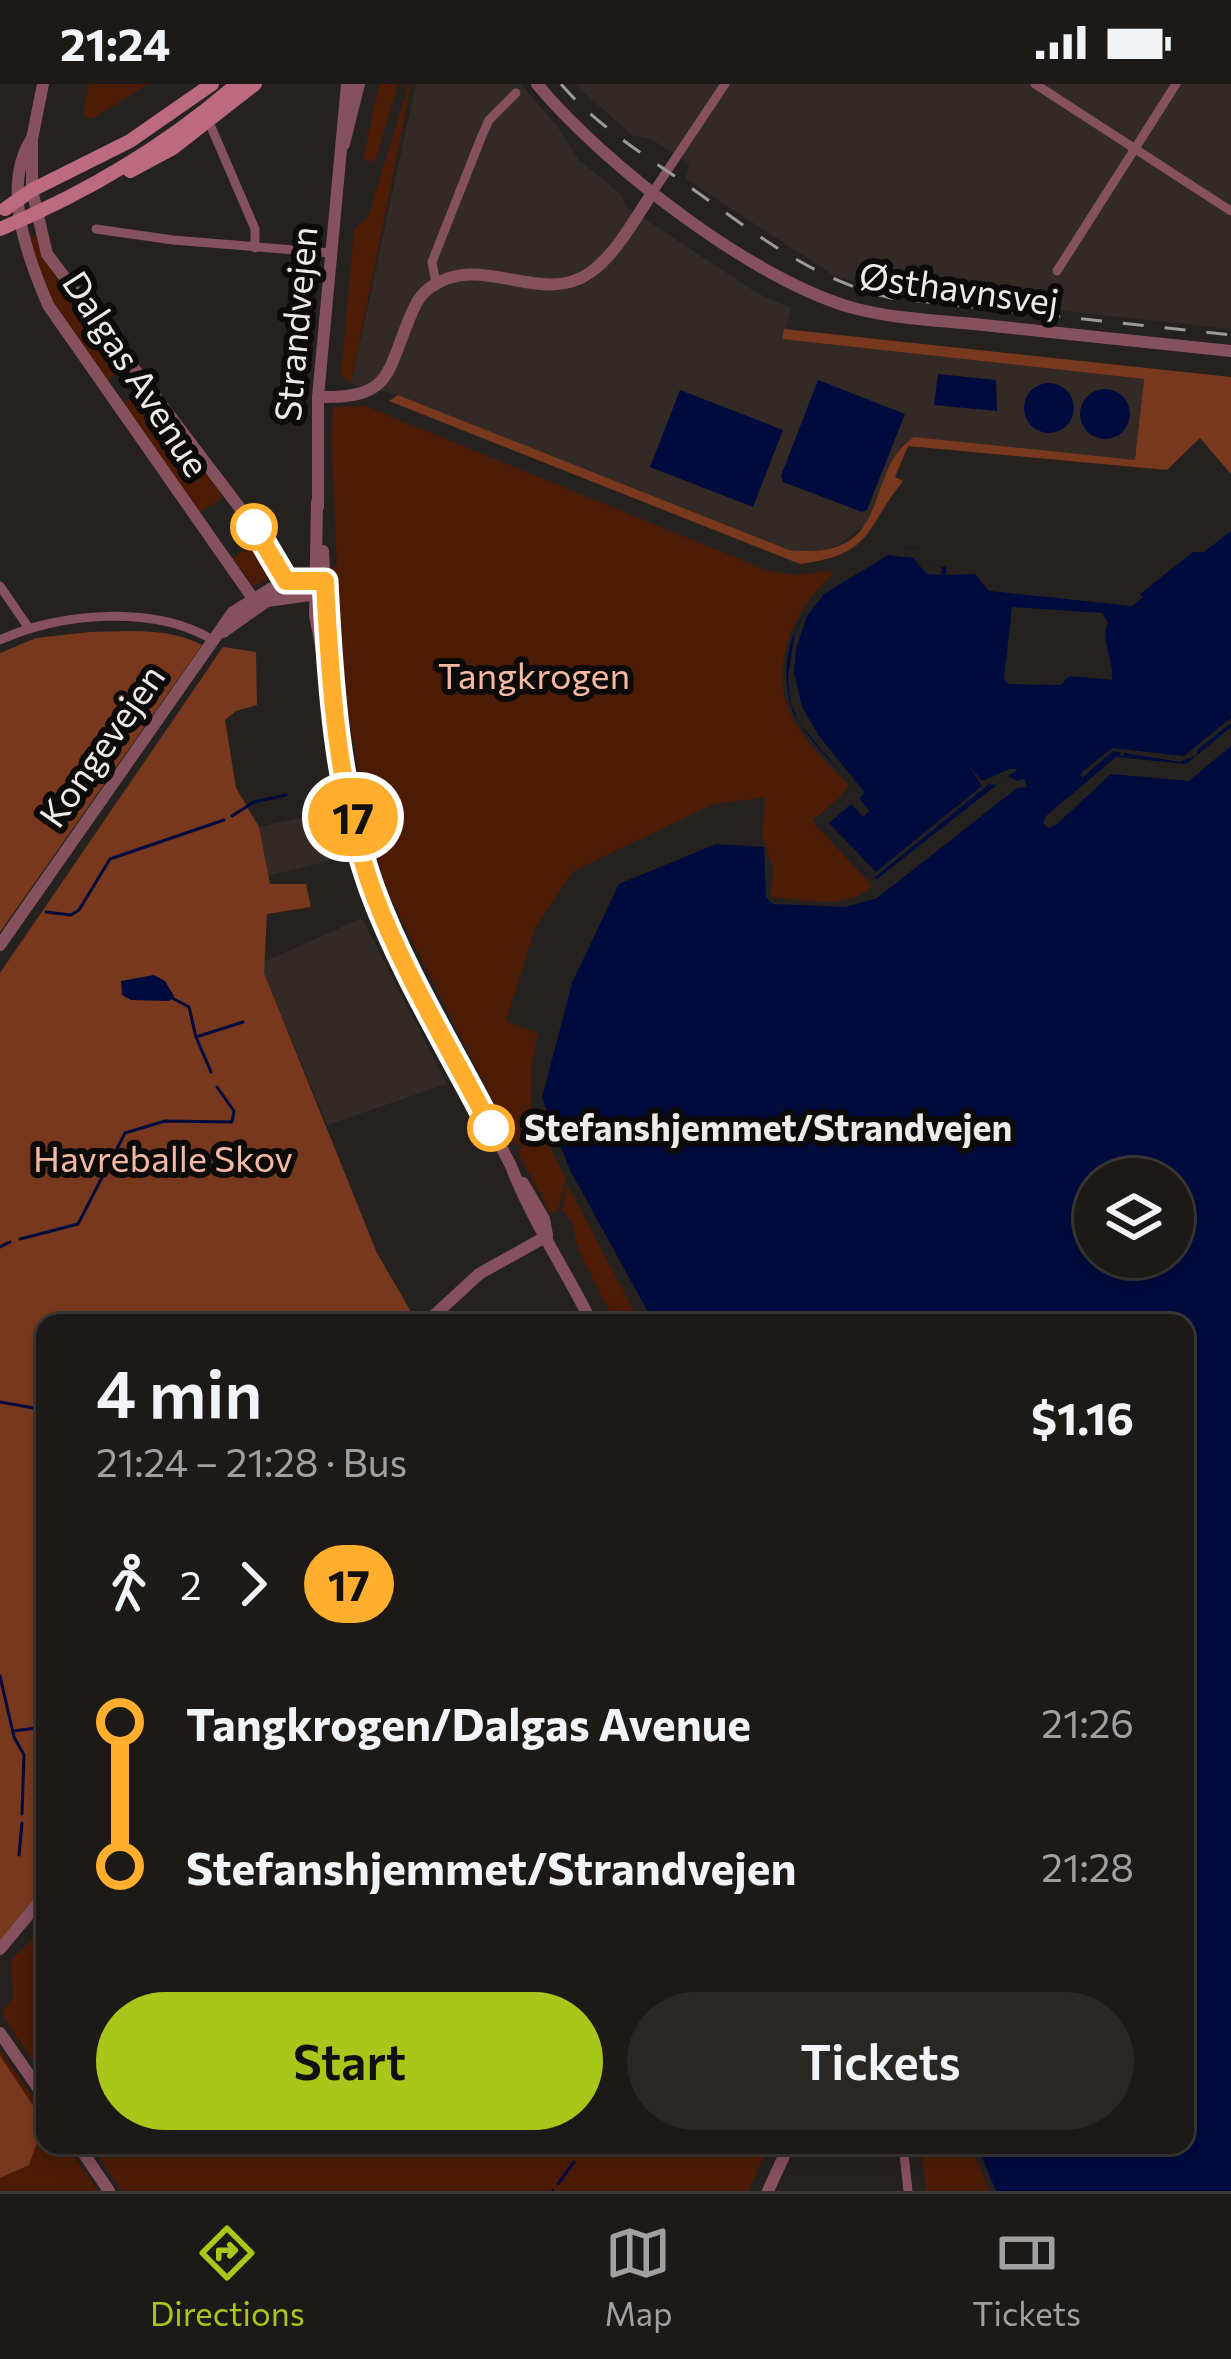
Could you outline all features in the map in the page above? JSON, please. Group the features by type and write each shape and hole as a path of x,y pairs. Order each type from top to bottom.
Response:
{"main road":[{"path":"82,192 237,84"},
{"path":"21,205 82,192 154,158 255,84"},
{"path":"0,229 21,205 204,87"},
{"path":"21,205 164,139"}],"street":[{"path":"21,205 44,84"},
{"name":"Strandvejen","path":"347,84 319,397 317,502 330,684 353,818 379,906 536,1223 548,1236 587,1314"},
{"name":"Strandvejen","path":"342,151 359,84"},
{"name":"Østhavnsvej","path":"537,84 600,152 770,273 810,293 858,309 1231,351"},
{"path":"319,397 350,398 376,388 388,372 419,299 436,284 468,273 545,285 580,279 595,269 724,84"},
{"path":"1035,84 1231,211"},
{"path":"1057,271 1176,84"},
{"path":"436,284 432,262 481,138 489,120 516,94"},
{"path":"209,122 255,229 255,248"},
{"name":"Dalgas Avenue","path":"21,205 62,277 268,544 290,583"},
{"name":"Dalgas Avenue","path":"21,205 34,273 58,323 252,597"},
{"path":"96,229 331,253"},
{"path":"213,640 232,612 252,597 290,583 320,587"},
{"path":"0,586 28,627"},
{"path":"213,640 267,602 320,587"},
{"path":"252,597 267,602"},
{"path":"0,640 28,627 144,620 185,626 213,640"},
{"name":"Kongevejen","path":"0,945 213,640"},
{"path":"436,1314 479,1274 548,1236"},
{"path":"0,1949 36,1906"},
{"path":"0,2032 36,2085"},
{"path":"84,2154 109,2191"},
{"path":"768,2191 786,2154"},
{"path":"904,2154 908,2191"}],"shaded area":[{"path":"416,84 521,84 579,160 622,195 625,206 757,293 791,308 783,339 1144,379 1135,461 914,437 901,445 868,523 838,545 815,553 789,550 398,395 351,384"},
{"path":"574,84 1231,84 1231,329 913,295 836,277 686,179 689,163 651,139 632,135"},
{"path":"938,374 996,380 997,411 934,405"},
{"path":"818,380 905,414 867,510 862,512 783,482 781,476"},
{"path":"1039,384 1059,384 1073,398 1073,418 1059,432 1039,432 1025,418 1025,398"},
{"path":"680,390 783,430 753,507 650,467"},
{"path":"1095,390 1115,390 1129,404 1129,424 1115,438 1095,438 1081,424 1081,404"},
{"path":"1231,531 1231,727 1186,764 1116,757 1043,823 1049,828 1057,824 1111,774 1189,781 1231,746 1231,2191 996,2191 981,2154 1194,2154 1194,1314 649,1314 570,1170 542,1098 572,983 619,884 716,844 764,847 766,897 773,904 846,907 877,898 1017,788 1027,787 1024,779 1008,776 877,879 868,876 815,819 853,787 795,716 787,683 787,662 798,624 823,591 865,561 886,552 918,549 932,566 946,567 946,575 975,574 989,591 1132,606 1143,597 1140,594 1193,552 1204,552","holes":["1012,607 1102,613 1108,622 1112,680 1070,676 1060,685 1008,684 1004,678"]},
{"path":"331,811 341,858 268,876 259,827"},
{"path":"362,918 447,1084 327,1125 264,973 264,962"},
{"path":"154,975 165,981 174,996 169,1001 131,1000 122,995 121,981"}],"green space":[{"path":"89,84 148,84 92,119 83,115"},
{"path":"379,84 398,84 375,162 363,159"},
{"path":"409,84 351,384 341,375 354,229 368,217"},
{"path":"35,235 55,276 125,368 106,382 50,295 29,238"},
{"path":"784,329 1231,377 1231,474 1200,438 1167,470 908,446 895,477 903,481 865,537 842,554 800,564 389,401 398,395 789,550 823,550 847,542 872,511 898,452 914,437 1135,460 1144,379 782,339"},
{"path":"142,390 220,492 221,499 198,513 122,404"},
{"name":"Tangkrogen","path":"365,406 766,570 795,575 831,571 832,575 796,622 783,660 782,680 793,719 848,784 841,797 812,821 872,886 838,901 770,897 774,871 762,836 765,797 714,804 573,871 535,928 506,1021 538,1034 531,1069 531,1109 566,1179 558,1210 550,1213 541,1195 544,1192 539,1192 518,1152 522,1149 519,1143 515,1145 506,1127 509,1124 504,1124 386,889 364,806 335,624 339,623 338,603 334,602 335,451 331,450 333,407"},
{"path":"255,542 274,577 253,586 233,558"},
{"path":"90,632 162,633 202,645 0,932 0,653 36,638"},
{"name":"Havreballe Skov","path":"223,647 256,652 257,705 225,720 236,788 259,827 270,884 306,884 311,907 267,914 264,973 377,1253 410,1310 408,1314 36,1314 36,1897 0,1940 0,973"},
{"path":"567,1184 635,1314 610,1314 578,1249 572,1222 562,1210"},
{"path":"36,1935 36,2066 2,2014 13,1997 11,1961"},
{"path":"0,2050 36,2101 36,2154 72,2154 98,2191 0,2191"},
{"path":"0,2056 36,2110 36,2145 29,2165 0,2178"},
{"path":"96,2154 766,2154 748,2191 122,2191"},
{"path":"922,2154 974,2154 989,2191 926,2191"}],"pier":[{"path":"888,548 918,549 932,566 942,567 941,575 927,574 913,558 888,555 824,594 807,616 796,649 794,673 802,707 865,793 859,798 869,811 863,817 851,804 829,823 876,872 982,786 970,767 982,781 1018,769 996,785 989,784 875,877 877,885 815,819 853,787 799,723 790,701 788,677 795,631 813,598 832,580"},
{"path":"1231,718 1197,755 1180,762 1125,753 1121,757 1113,751 1082,778 1080,774 1112,748 1184,756"}],"waterway":[{"path":"232,816 254,802 286,795"},
{"path":"46,912 71,915 79,910 110,859 224,820"},
{"path":"172,998 189,1007 196,1037"},
{"path":"211,1072 196,1037 243,1022"},
{"path":"20,1239 78,1224 125,1133 165,1121 232,1122 234,1111 217,1087"},
{"path":"0,1247 10,1242"},
{"path":"0,1402 36,1408"},
{"path":"0,1676 14,1737 24,1755 22,1814"},
{"path":"13,1731 36,1728"},
{"path":"19,1855 22,1823"},
{"path":"558,2184 574,2162"}],"railway":[{"path":"561,84 619,137 756,234 807,265 862,289 891,298 1231,335"}],"bus line":[{"name":"17","path":"254,527 286,581 325,581 330,684 362,858 379,906 491,1128"}],"place":[{"name":"Stefanshjemmet/Strandvejen","path":"491,1128"}]}
